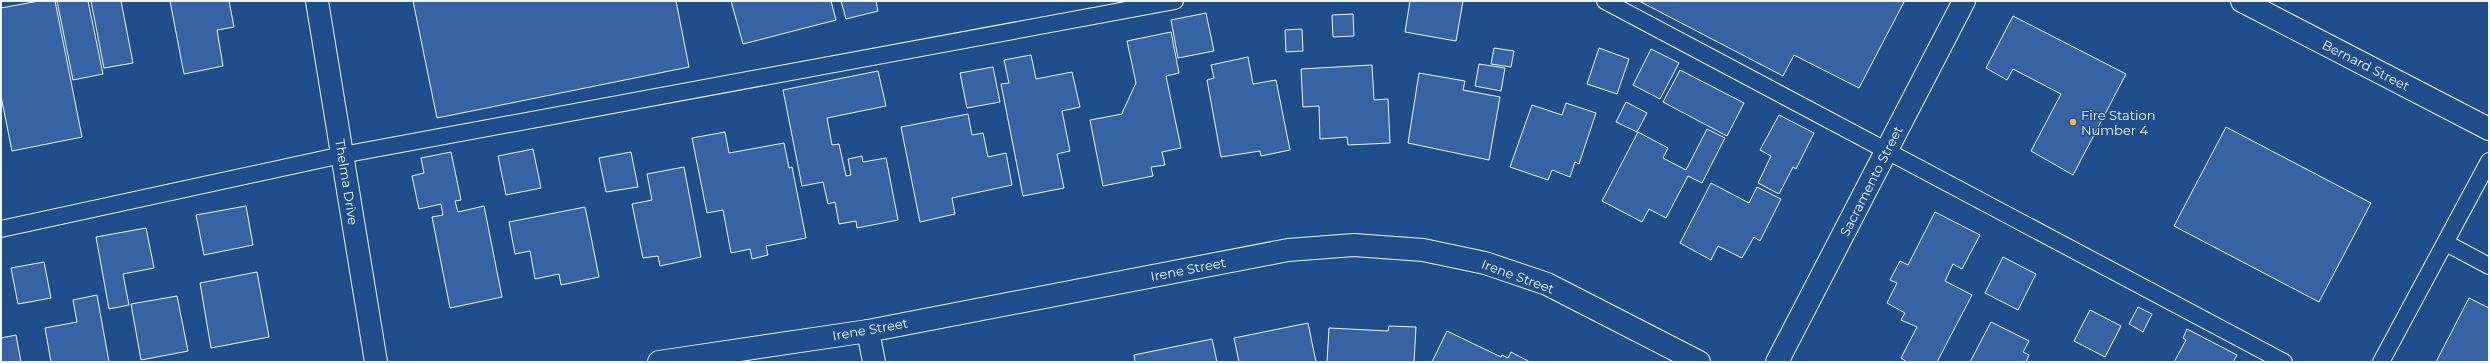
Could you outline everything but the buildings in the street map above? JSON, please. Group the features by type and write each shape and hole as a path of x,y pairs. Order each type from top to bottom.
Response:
{"street":[{"name":"Thelma Drive","path":"317,1 376,362"},
{"name":"Sacramento Street","path":"1777,362 1964,1"},
{"name":"Bernard Street","path":"2242,1 2489,129"},
{"name":"Irene Street","path":"659,362 868,331 1288,250 1354,245 1423,250 1485,263 1548,284 1699,362"},
{"path":"868,331 874,362"}],"lane":[{"path":"1,229 342,155 1175,1"},
{"path":"1604,1 2284,362"},
{"path":"2381,362 2489,161"},
{"path":"2446,243 2489,266"}],"place":[{"name":"Fire Station Number 4","path":"2073,122"}]}
